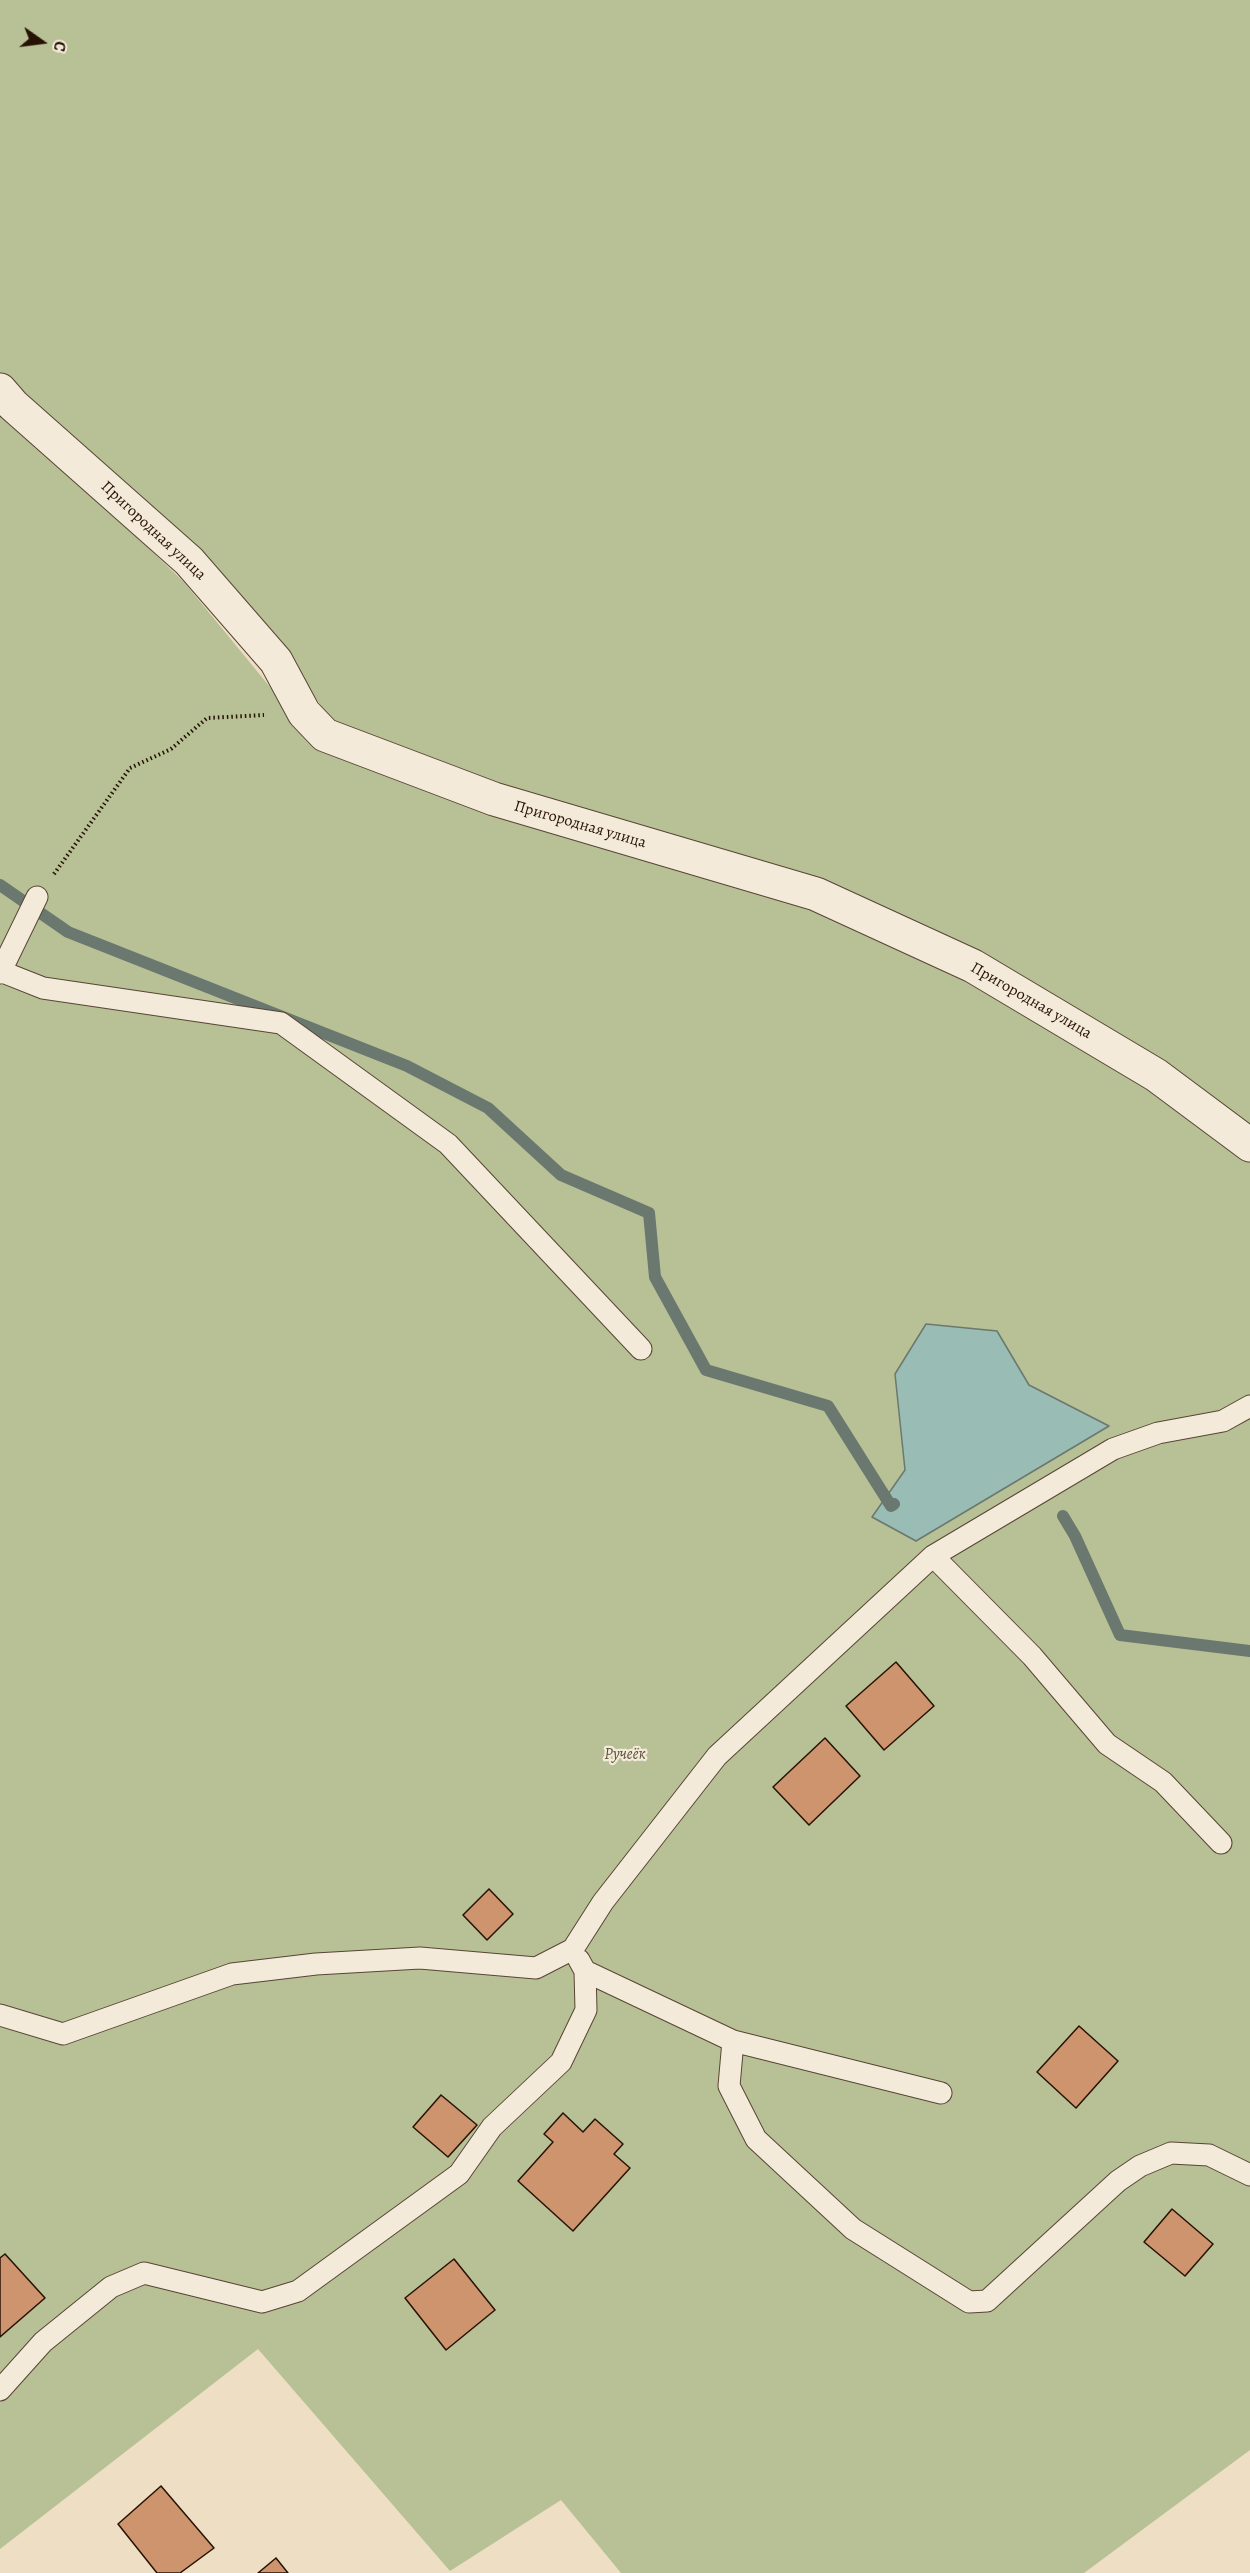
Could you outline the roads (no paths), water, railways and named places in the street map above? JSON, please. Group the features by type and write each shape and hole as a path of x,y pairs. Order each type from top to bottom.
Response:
{"street":[{"name":"Пригородная улица","path":"0,390 13,405 189,561 276,661 304,713 325,735 494,799 816,894 973,966 1156,1075 1250,1145"}],"lane":[{"path":"37,897 0,972 43,988 281,1023 448,1143 641,1348"},
{"path":"0,2015 63,2034 231,1974 316,1964 420,1958 536,1968 573,1949 603,1902 717,1756 933,1556 1113,1449 1158,1433 1223,1421 1250,1406"},
{"path":"933,1556 1032,1656 1107,1744 1163,1782 1221,1843"},
{"path":"0,2390 43,2342 111,2287 144,2272 262,2302 298,2291 459,2174 492,2127 561,2062 586,2010 585,1971 573,1949"},
{"path":"585,1971 733,2041 941,2093"},
{"path":"733,2041 729,2086 756,2139 853,2229 969,2302 987,2301 1118,2181 1140,2166 1171,2153 1209,2155 1250,2175"}],"water":[{"path":"926,1324 997,1331 1029,1385 1109,1426 916,1541 872,1517 905,1470 895,1374"}],"waterway":[{"path":"0,885 68,932 407,1066 488,1108 561,1175 649,1213 655,1277 706,1370 828,1406 891,1506 894,1504"},
{"path":"1063,1516 1075,1536 1120,1635 1250,1651"}],"park label":[{"name":"Ручеёк","path":"625,1755"}]}
